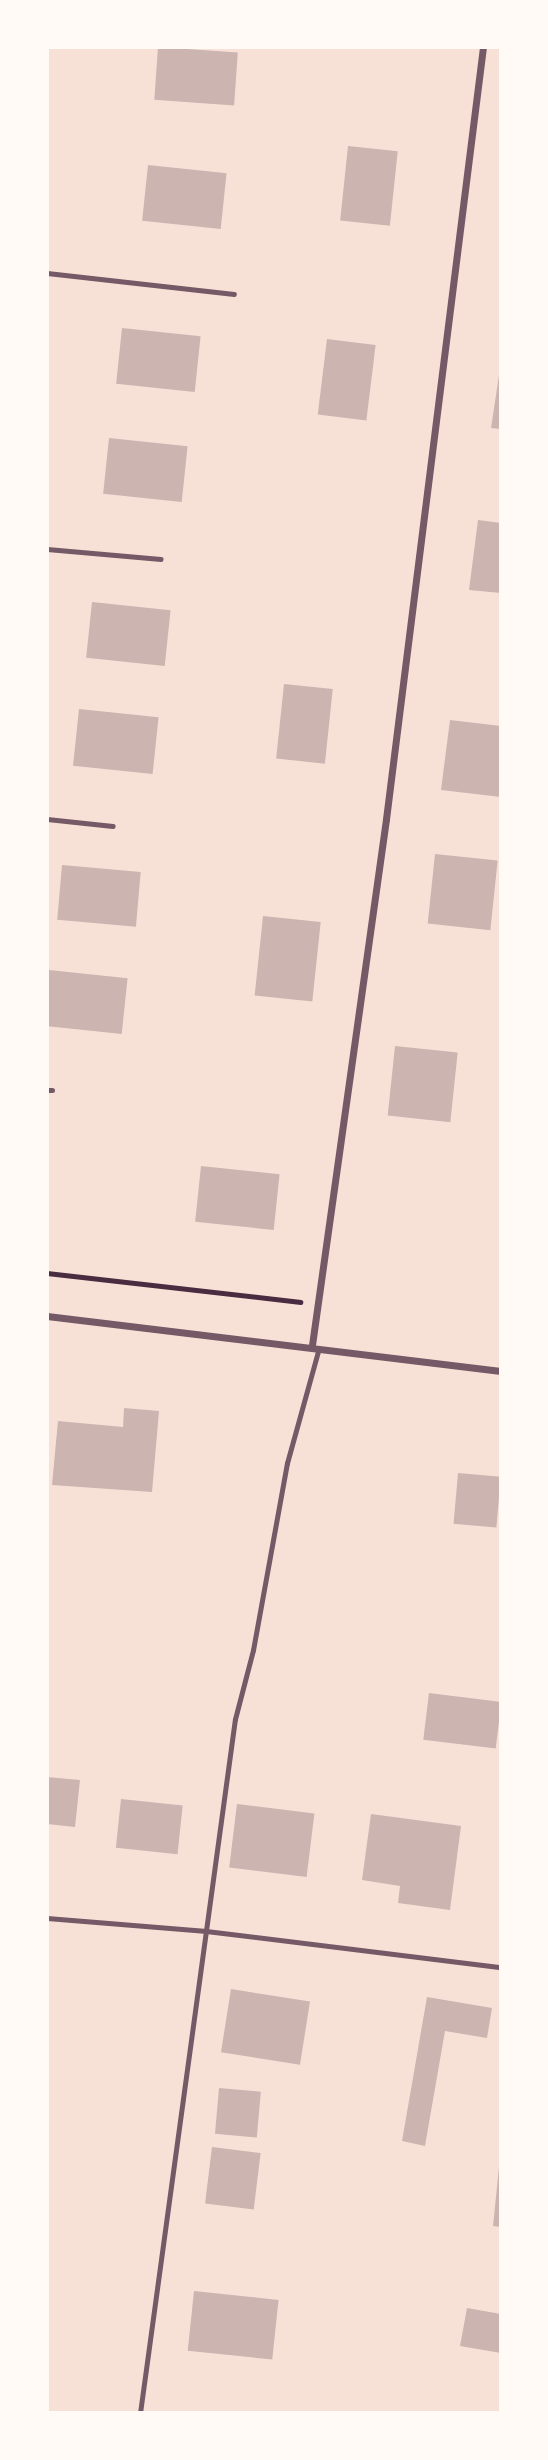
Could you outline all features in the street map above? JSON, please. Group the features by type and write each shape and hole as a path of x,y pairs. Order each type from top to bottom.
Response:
{"street":[{"path":"316,1346 318,1304 386,819 483,47"},
{"path":"47,1316 316,1346 501,1371"}],"lane":[{"path":"47,273 234,294"},
{"path":"47,549 161,559"},
{"path":"47,819 113,826"},
{"path":"139,2413 235,1719 253,1650 287,1464 316,1346"},
{"path":"47,1918 206,1931 501,1967"}],"path":[{"path":"47,1273 318,1304"}],"building":[{"path":"158,47 238,53 234,105 154,100"},
{"path":"348,146 398,151 390,226 340,221"},
{"path":"148,165 227,173 221,229 142,221"},
{"path":"122,328 201,336 195,392 116,384"},
{"path":"327,339 376,345 366,420 318,414"},
{"path":"501,362 501,429 491,428"},
{"path":"109,438 188,446 182,502 103,494"},
{"path":"478,520 501,523 501,593 469,590"},
{"path":"92,602 171,610 165,666 86,658"},
{"path":"284,684 333,689 325,764 276,759"},
{"path":"79,709 159,717 153,774 73,766"},
{"path":"450,720 501,726 501,797 441,790"},
{"path":"435,854 498,861 490,930 428,924"},
{"path":"62,865 141,872 136,927 57,920"},
{"path":"263,916 321,922 312,1002 255,996"},
{"path":"49,970 128,978 122,1034 47,1026"},
{"path":"395,1046 458,1053 450,1122 388,1116"},
{"path":"201,1166 280,1174 274,1230 195,1222"},
{"path":"124,1408 159,1411 152,1492 52,1485 58,1421 123,1427"},
{"path":"458,1473 501,1477 496,1528 454,1524"},
{"path":"429,1693 501,1702 496,1749 423,1740"},
{"path":"47,1777 80,1780 75,1827 47,1824"},
{"path":"121,1799 183,1805 178,1854 116,1848"},
{"path":"237,1804 314,1814 307,1877 229,1868"},
{"path":"371,1814 461,1826 450,1910 398,1903 400,1886 362,1880"},
{"path":"231,1989 310,2002 300,2065 221,2052"},
{"path":"427,1997 492,2008 487,2038 445,2031 425,2146 402,2141"},
{"path":"219,2088 261,2092 257,2137 215,2134"},
{"path":"212,2147 261,2153 254,2210 205,2204"},
{"path":"501,2167 501,2227 493,2226"},
{"path":"194,2291 279,2300 272,2360 188,2351"},
{"path":"467,2308 501,2314 501,2353 460,2346"}]}
